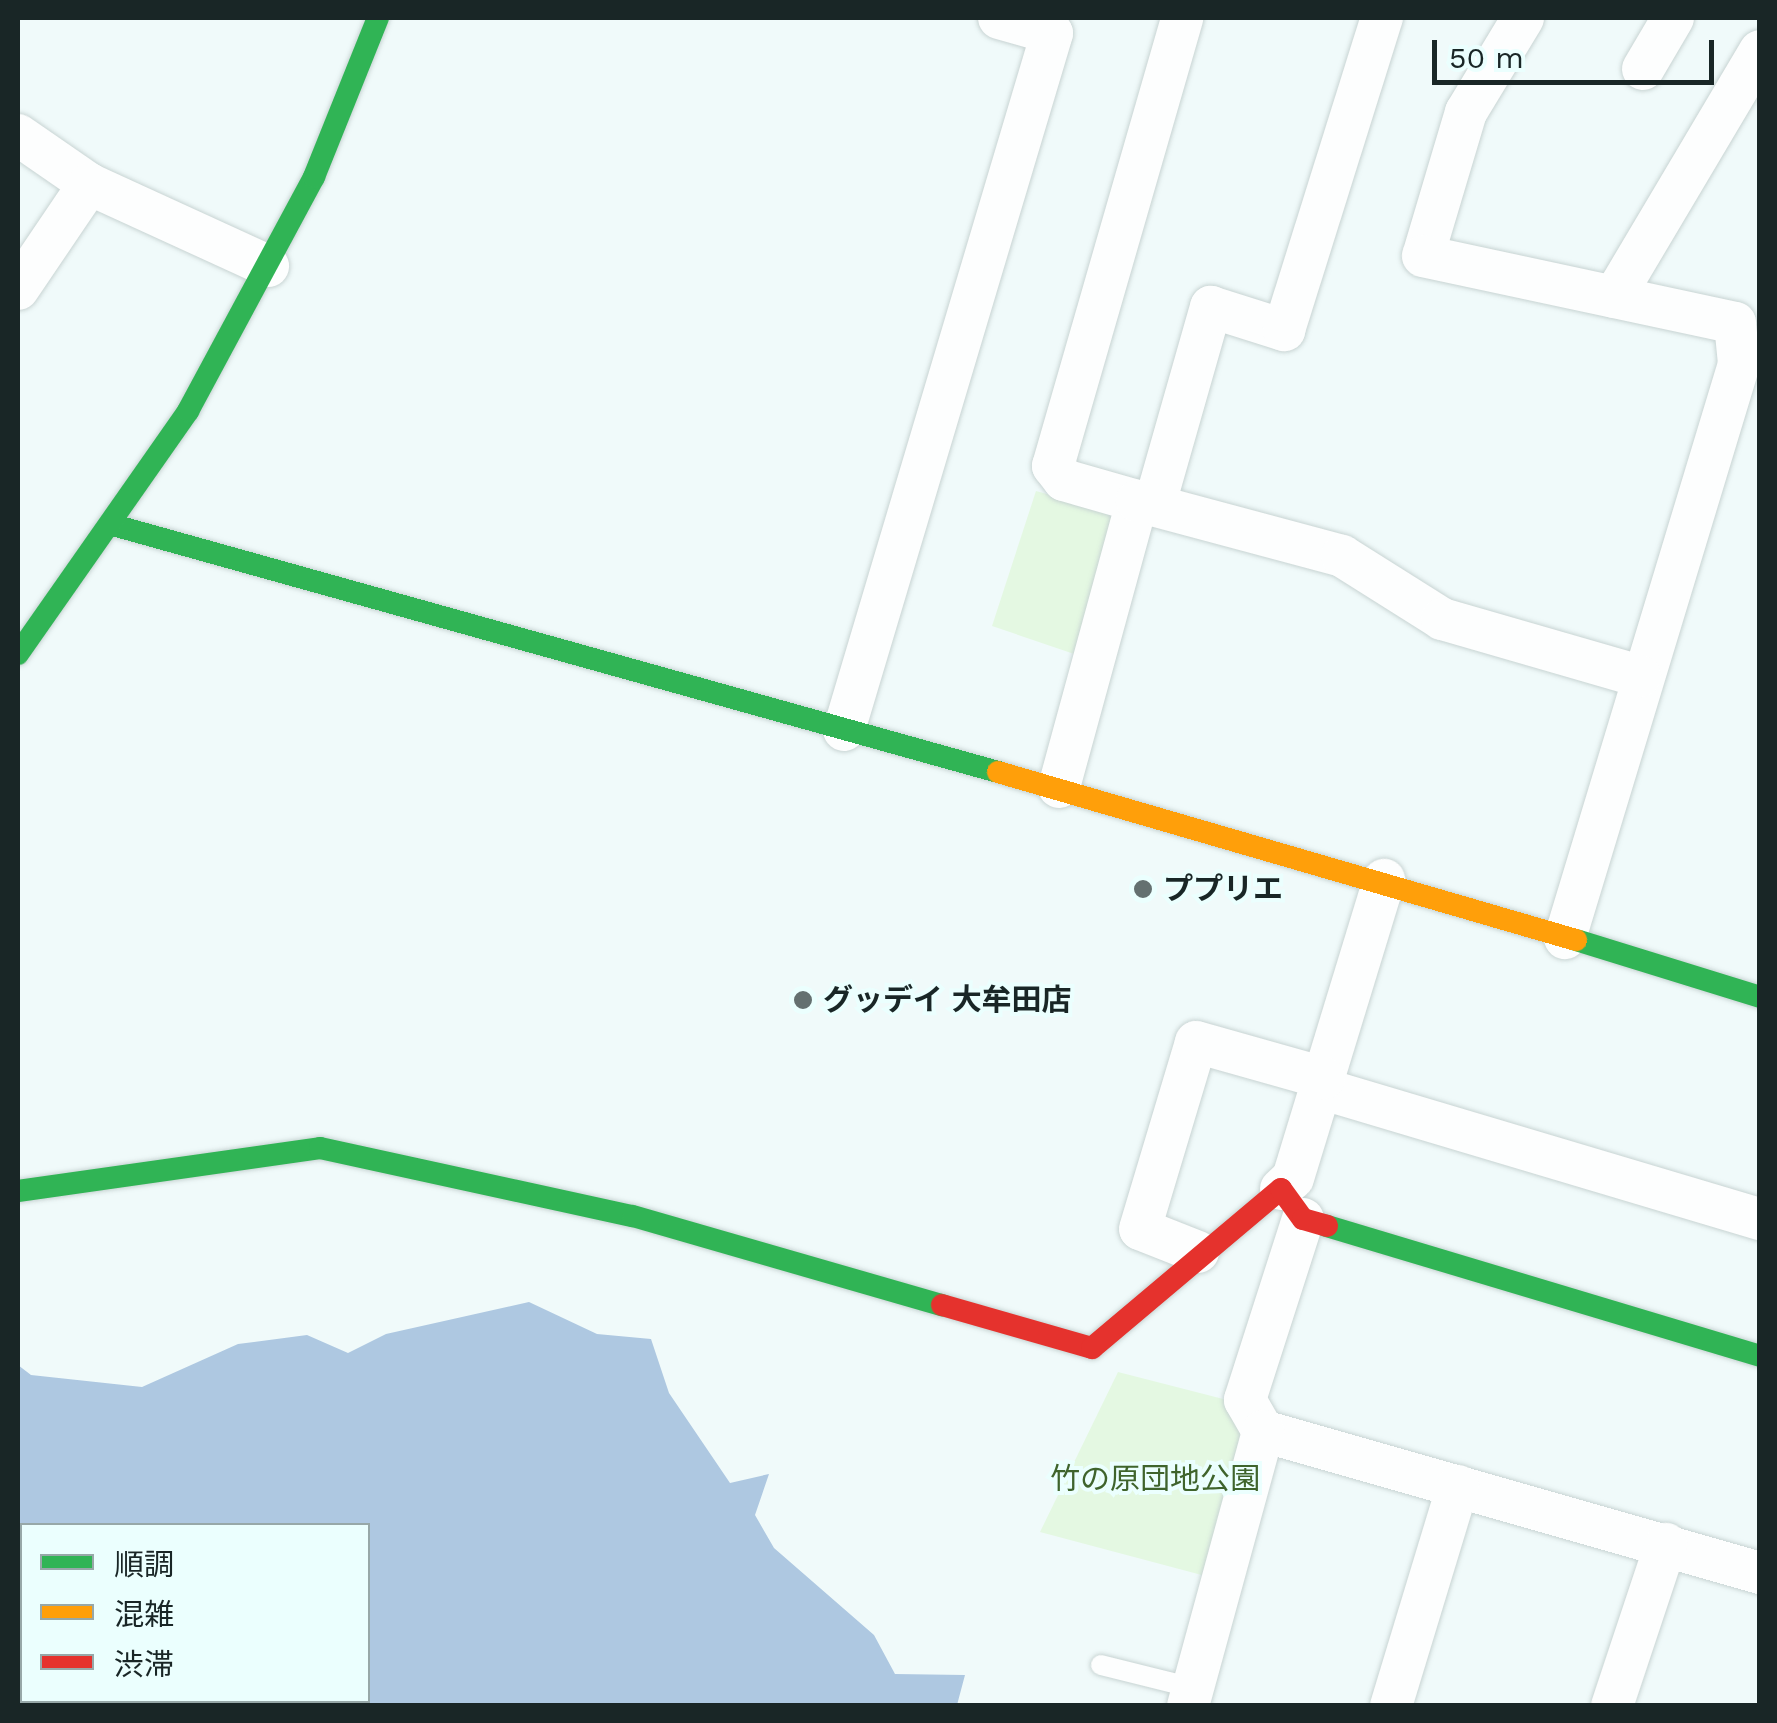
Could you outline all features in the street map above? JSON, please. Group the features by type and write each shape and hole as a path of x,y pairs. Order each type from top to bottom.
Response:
{"street":[{"path":"18,654 113,526 268,266 378,18"},
{"path":"844,730 1052,33 999,18"},
{"path":"1182,18 1053,466 1064,480 1342,556 1442,619 1640,676"},
{"path":"1058,788 1210,306 1284,330 1382,18"},
{"path":"1522,18 1466,112 1423,256 1735,323 1749,367 1640,676 1565,938"},
{"path":"1643,69 1673,18"},
{"path":"1614,297 1760,51"},
{"path":"18,135 89,184 268,266"},
{"path":"18,290 89,184"},
{"path":"113,526 1384,880 1760,997"},
{"path":"1190,1697 1262,1431 1245,1400 1292,1204 1294,1178 1384,880"},
{"path":"1198,1252 1140,1228 1196,1042 1760,1218"},
{"path":"18,1191 320,1148 634,1216 1092,1348 1198,1252 1292,1204 1760,1356"},
{"path":"1262,1431 1760,1573"},
{"path":"1391,1706 1458,1486"},
{"path":"1612,1706 1666,1544"}],"lane":[{"path":"1101,1664 1190,1697"}],"green space":[{"path":"1036,491 1108,511 1116,528 1080,656 992,626"},
{"name":"竹の原団地公園","path":"1118,1372 1231,1401 1251,1434 1213,1578 1040,1532"}],"water":[{"path":"529,1302 597,1334 651,1339 669,1393 730,1483 769,1474 755,1515 774,1548 874,1635 895,1674 965,1675 957,1705 18,1705 18,1365 31,1375 142,1387 238,1344 307,1335 348,1353 386,1334"}],"traffic: fast":[{"path":"18,654 188,411 314,177 378,18"},
{"path":"113,525 998,772"},
{"path":"1576,940 1760,997"},
{"path":"18,1191 320,1148 633,1216 942,1305"},
{"path":"1327,1226 1760,1356"}],"traffic: slow":[{"path":"998,772 1576,940"}],"traffic: jam":[{"path":"942,1305 1092,1348 1281,1189 1303,1219 1327,1226"}],"place":[{"name":"ププリエ","path":"1143,889"},
{"name":"グッデイ 大牟田店","path":"803,1000"}]}
